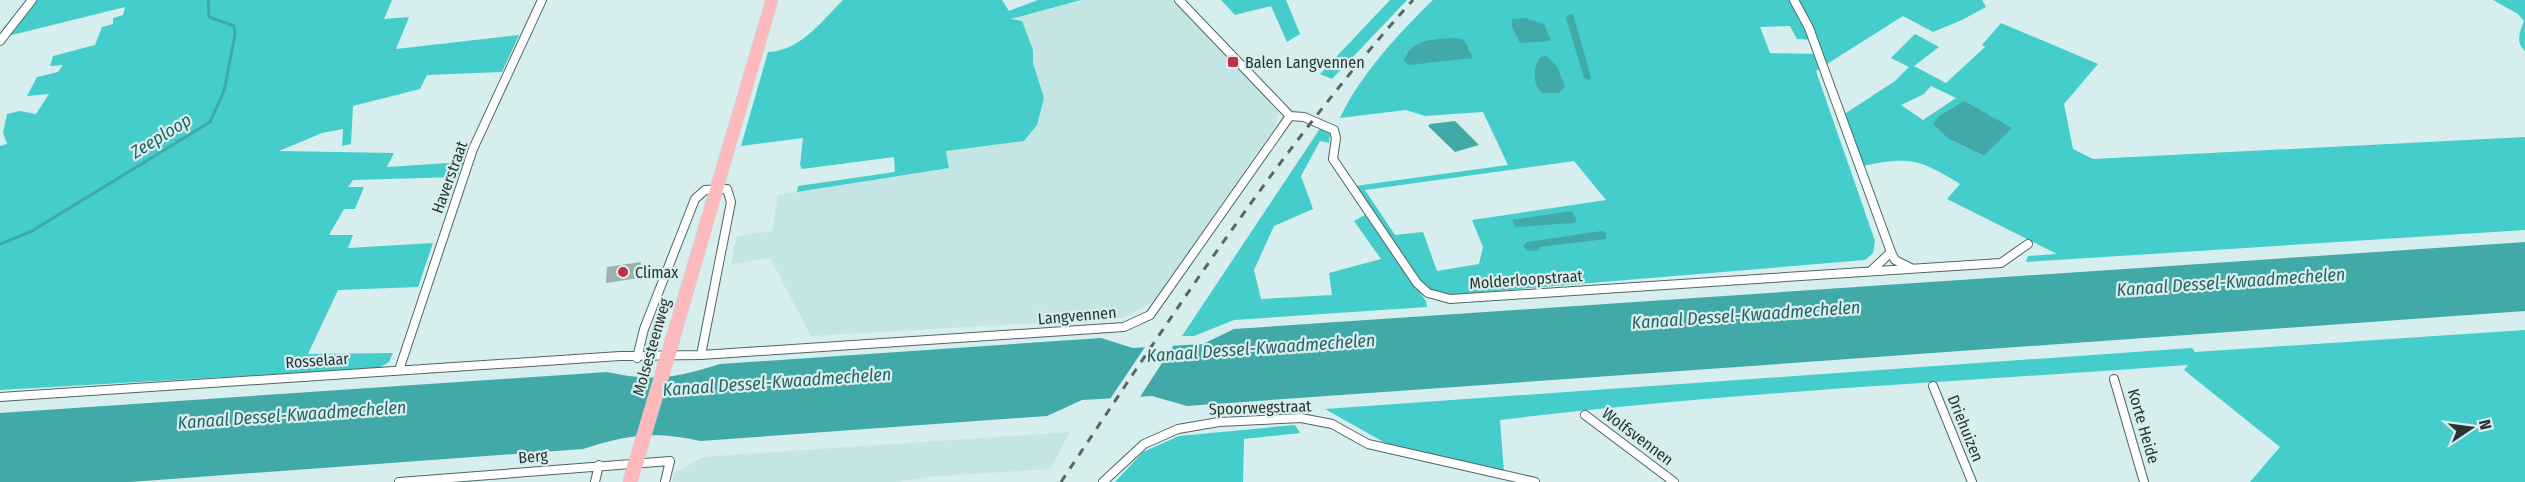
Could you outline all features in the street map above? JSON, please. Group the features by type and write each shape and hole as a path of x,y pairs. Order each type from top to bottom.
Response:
{"main road":[{"name":"Molsesteenweg","path":"630,482 772,0"}],"street":[{"path":"0,41 32,0"},
{"name":"Haverstraat","path":"399,370 473,149 542,0"},
{"path":"1179,0 1290,116"},
{"path":"1794,0 1809,28 1891,252 1896,260 1911,269"},
{"name":"Molderloopstraat","path":"1290,116 1304,117 1334,130 1336,138 1333,159 1417,283 1437,296 1450,299 2001,263 2028,244"},
{"name":"Langvennen","path":"637,358 1114,329 1138,322 1150,315 1290,116"},
{"path":"701,355 731,202 730,192 727,189 717,188"},
{"name":"Molsesteenweg","path":"637,358 644,330 695,199 705,190 717,188"},
{"path":"1869,271 1879,266 1891,252"},
{"name":"Rosselaar","path":"0,397 620,356 637,358"},
{"name":"Korte Heide","path":"2114,379 2144,482"},
{"name":"Driehuizen","path":"1933,386 1972,482"},
{"name":"Wolfsvennen","path":"1584,415 1674,482"},
{"name":"Spoorwegstraat","path":"1103,482 1144,443 1170,432 1190,426 1301,418 1332,424 1368,444 1534,482"},
{"name":"Berg","path":"399,482 670,461 665,482"},
{"path":"595,482 599,465"}],"shaded area":[{"path":"36,0 392,0 384,19 409,17 396,49 519,35 502,72 427,75 420,89 353,106 351,144 342,146 343,129 322,133 279,151 394,153 387,167 464,162 457,177 353,180 348,187 364,187 355,209 344,209 329,235 353,235 348,248 433,243 418,287 338,290 308,354 393,353 389,362 379,368 0,390 0,146 7,144 3,133 7,114 20,111 36,114 49,94 27,96 37,77 58,72 63,65 50,66 53,56 95,45 102,27 113,24 113,18 123,15 125,7 8,36"},
{"path":"843,0 1002,0 1009,11 1038,0 1081,0 1011,19 1022,21 1033,50 1033,63 1044,98 1037,125 1024,141 946,151 949,168 797,192 798,186 895,172 894,157 802,169 800,165 803,138 741,146 768,52 780,50 800,41 810,34"},
{"path":"1081,0 1173,0 1271,99 1278,111 1277,123 1167,285 1150,304 1123,318 811,336 770,258 731,264 737,236 772,231 778,195 949,168 946,146 1009,20"},
{"path":"1221,0 1286,0 1300,34 1287,42 1271,6 1235,15"},
{"path":"1390,0 1407,0 1332,79 1320,74"},
{"path":"1433,0 1982,0 1986,7 1933,32 1903,16 1816,71 1875,241 1873,253 1865,260 1436,296 1418,278 1355,186 1508,165 1483,112 1425,116 1406,110 1340,118 1369,70","holes":["1790,26 1797,39 1815,40 1821,54 1770,53 1760,27","1574,161 1606,200 1472,220 1483,247 1479,264 1437,271 1423,232 1395,235 1365,190"]},
{"path":"2493,0 2525,0 2525,51 2519,40 2524,21 2518,14"},
{"path":"2001,23 2098,64 2064,104 2073,149 2093,159 2525,137 2525,230 2026,262 2028,256 2057,254 1947,199 1960,184 1933,169 1903,161 1862,166 1843,115 1895,81 1909,67 1891,58 1915,34 1939,47 1914,66 1946,83 1985,47 1982,45","holes":["1931,86 1956,98 1923,120 1901,105 1924,94","2011,128 1984,156 1949,139"]},
{"path":"1321,127 1330,133 1329,143 1320,141 1301,176 1313,209 1274,226 1254,270 1261,299 1332,295 1329,273 1381,259 1354,221 1365,215 1426,301 1427,307 1234,320 1194,336 1182,336"},
{"path":"2525,330 2525,482 2250,482 2280,447 2184,370 2188,365 1843,388 1671,402 1500,420 1504,472 1387,444 1325,409 2192,348 2195,352"},
{"path":"1295,425 1300,433 1244,439 1243,482 1115,482 1143,452 1179,436"},
{"path":"1070,432 1050,469 926,477 899,482 672,482 676,472 703,457"}],"water":[{"path":"1573,14 1590,80 1584,78 1566,18"},
{"path":"1524,18 1544,24 1551,41 1520,43 1512,27 1512,19"},
{"path":"1457,38 1464,40 1473,58 1409,65 1404,61 1407,53 1418,44 1425,41"},
{"path":"1547,56 1557,66 1565,87 1559,93 1542,93 1536,85 1536,66 1540,57"},
{"path":"1964,101 2012,128 1984,156 1949,139 1933,124 1939,116"},
{"path":"1455,121 1479,145 1455,152 1428,126"},
{"path":"1572,211 1577,221 1572,223 1516,227 1512,220"},
{"path":"1602,231 1606,233 1606,239 1540,247 1539,250 1528,251 1523,246 1527,242"},
{"name":"Kanaal Dessel-Kwaadmechelen","path":"2525,242 2525,311 1187,406 1152,396 1082,400 1047,416 701,441 655,435 628,437 583,449 130,482 0,482 0,413 607,372 651,378 690,373 720,364 1101,338 1133,348 1203,344 1234,329"}],"pier":[{"path":"1175,343 1138,400 1108,402 1147,344"}],"building":[{"name":"Climax","path":"641,262 639,278 606,283 607,267"}],"waterway":[{"name":"Zeeploop","path":"0,244 32,231 210,122 224,91 235,35 234,26 209,17 208,0"}],"railway":[{"path":"1061,482 1186,296 1272,174 1317,115 1413,0"}],"place":[{"name":"Balen Langvennen","path":"1233,62"},
{"name":"Climax","path":"623,272"}]}
